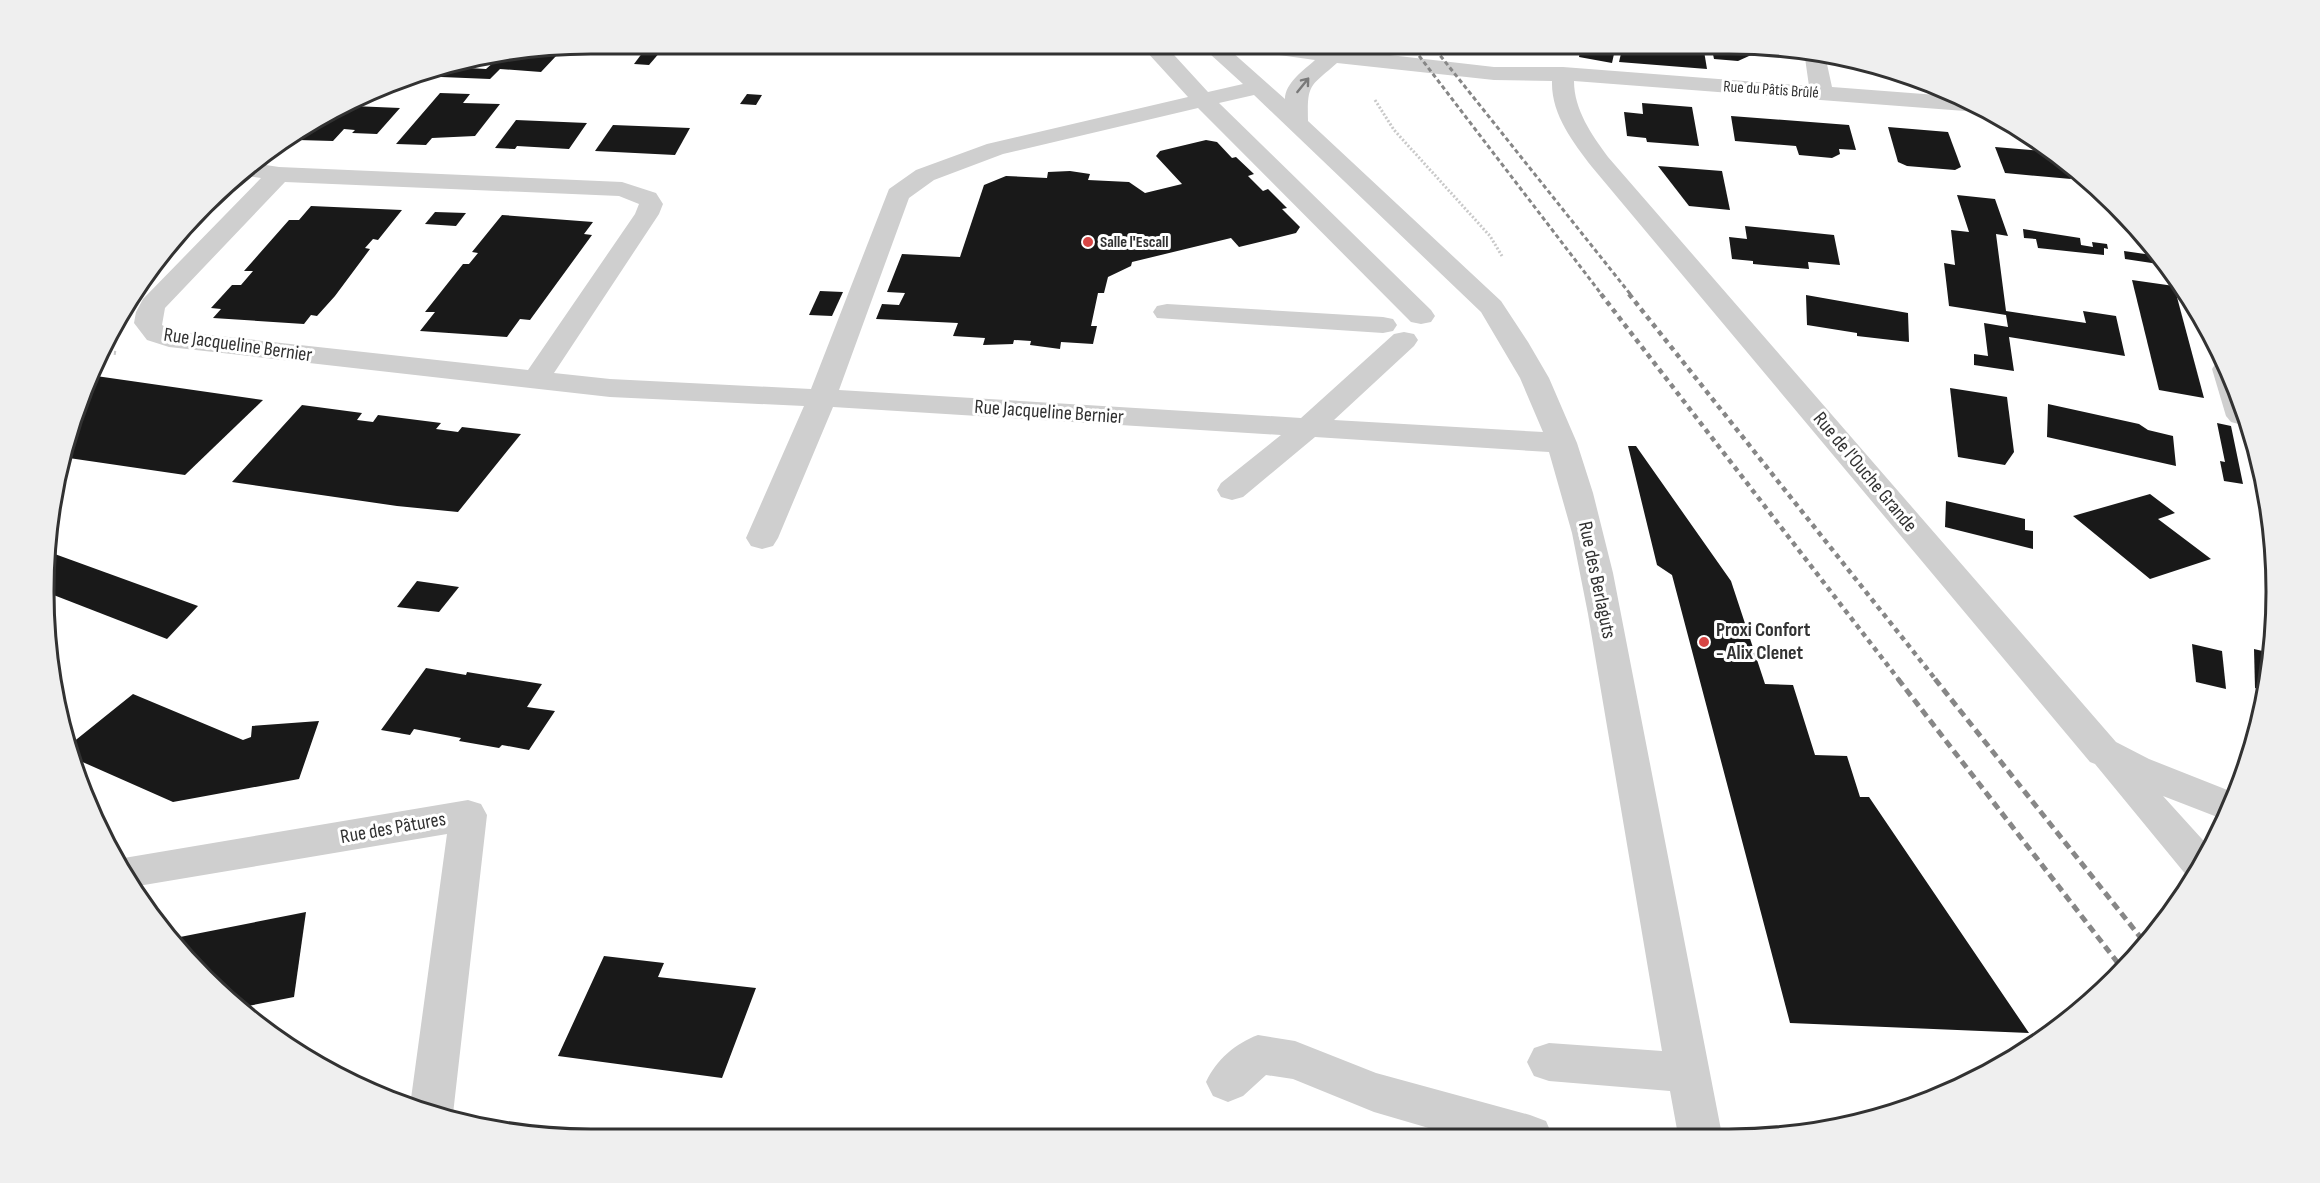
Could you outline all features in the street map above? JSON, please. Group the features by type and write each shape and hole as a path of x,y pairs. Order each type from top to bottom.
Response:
{"street":[{"path":"1161,54 1204,102 1421,316"},
{"name":"Rue des Berlaguts","path":"1221,54 1491,307 1545,397 1581,501 1594,562 1623,709 1658,920 1699,1129"},
{"name":"Rue du Pâtis Brûlé","path":"1317,54 1534,77 1563,74 1953,103"},
{"name":"Rue du Pâtis Brûlé","path":"1450,54 1528,63 1563,74"},
{"path":"1296,122 1296,94 1304,81 1332,56"},
{"path":"1816,61 1822,94"},
{"name":"Rue de l'Ouche Grande","path":"1563,74 1561,87 1574,124 1600,162 2103,752 2136,769 2222,804"},
{"path":"762,538 822,398 898,194 925,175 995,149 1204,102 1259,87"},
{"path":"257,171 279,174 622,189 647,198 651,204 647,214 535,381"},
{"name":"Rue Jacqueline Bernier","path":"279,174 153,305 147,319 149,328 157,335 170,339 610,388 822,398 1562,443"},
{"path":"1167,312 1393,332 1308,428 1232,490"},
{"path":"2103,752 2195,858"},
{"name":"Rue des Pâtures","path":"133,871 468,815 432,1104"},
{"path":"1228,1082 1258,1054 1295,1060 1374,1092 1505,1129"},
{"path":"1549,1062 1688,1073"}],"building":[{"path":"642,54 658,54 649,65 634,64"},
{"path":"1580,54 1614,54 1612,63 1579,57"},
{"path":"1621,54 1704,54 1707,69 1619,62"},
{"path":"1713,54 1752,55 1738,61 1714,59"},
{"path":"556,55 568,55 557,55 541,72 500,69 490,79 437,77 469,68 486,69 493,63 521,59"},
{"path":"440,93 470,94 463,103 500,104 475,136 432,138 426,145 396,144"},
{"path":"747,94 762,95 756,105 740,104"},
{"path":"1642,103 1692,107 1699,146 1647,142 1646,138 1627,136 1624,112 1643,114"},
{"path":"360,106 400,108 377,134 352,133 355,130 344,129 333,141 301,140"},
{"path":"1731,116 1849,125 1856,150 1839,149 1840,154 1832,158 1799,155 1796,146 1735,141"},
{"path":"516,120 587,123 569,149 517,146 515,149 495,148"},
{"path":"613,125 690,128 675,155 595,151"},
{"path":"1888,127 1948,132 1961,167 1955,170 1907,166 1898,162"},
{"name":"Salle l'Escall","path":"1206,140 1217,142 1232,158 1236,157 1254,174 1248,176 1263,191 1268,189 1287,208 1282,209 1300,227 1296,233 1239,247 1231,238 1132,262 1131,266 1108,277 1104,293 1098,293 1091,326 1097,326 1093,344 1061,342 1060,349 1030,345 1031,341 1014,340 1013,344 983,345 985,338 953,336 958,323 876,319 882,304 899,305 905,293 887,292 902,254 960,257 984,185 1006,176 1047,178 1048,172 1070,171 1090,174 1088,180 1129,182 1145,193 1182,184 1156,156 1160,151"},
{"path":"1995,147 2035,150 2071,179 2005,173"},
{"path":"1658,166 1722,171 1730,210 1689,206"},
{"path":"1957,195 1995,199 2008,236 1996,234 2006,311 2086,323 2083,311 2116,316 2125,356 2009,337 2014,371 1974,365 1974,354 1988,356 1984,323 2008,327 2006,315 1949,306 1944,263 1955,265 1951,230 1969,232"},
{"path":"311,206 402,210 378,240 373,239 365,248 370,249 335,296 317,316 311,315 304,324 213,318 221,309 211,308 232,285 241,285 253,271 244,271 289,220 299,220"},
{"path":"435,212 466,213 456,226 425,224"},
{"path":"502,215 593,222 584,234 592,235 530,320 520,319 507,337 420,331 435,312 425,312 463,264 469,264 478,253 472,252"},
{"path":"1745,226 1834,235 1840,265 1808,262 1809,269 1753,264 1753,261 1732,259 1729,237 1747,239"},
{"path":"2023,229 2080,238 2081,245 2093,247 2092,242 2107,244 2108,249 2104,248 2104,255 2038,248 2036,239 2024,238"},
{"path":"2124,251 2147,254 2155,263 2125,259"},
{"path":"2132,280 2170,285 2177,295 2204,398 2159,390"},
{"path":"820,291 843,292 832,316 809,315"},
{"path":"1806,295 1908,313 1909,342 1857,336 1857,333 1807,325"},
{"path":"99,376 263,400 185,475 71,458"},
{"path":"1950,388 2007,397 2014,452 2005,465 1958,457"},
{"path":"2048,404 2139,424 2148,430 2173,436 2176,466 2047,437"},
{"path":"302,405 362,413 357,420 373,422 378,415 441,423 436,429 458,432 462,427 521,434 458,512 397,506 232,482"},
{"path":"2217,423 2231,426 2243,484 2224,481 2220,461 2225,462"},
{"path":"1628,446 1636,446 1731,581 1765,684 1793,685 1815,755 1847,756 1860,797 1869,797 2029,1033 1790,1023 1672,575 1657,565"},
{"path":"2150,494 2175,513 2158,519 2211,559 2150,579 2073,516"},
{"path":"1946,501 2025,519 2025,530 2033,531 2033,549 1945,527"},
{"path":"55,554 198,606 167,639 54,595"},
{"path":"417,581 459,587 439,612 397,607"},
{"path":"2192,644 2222,651 2226,689 2196,682"},
{"path":"2254,649 2262,651 2257,689 2255,688"},
{"path":"426,668 542,684 527,707 555,711 529,750 502,745 499,748 459,741 461,738 414,729 410,735 381,730"},
{"path":"133,694 243,740 251,737 252,726 319,721 299,779 173,802 82,762 75,740"},
{"path":"306,912 294,997 249,1006 211,972 180,937"},
{"path":"604,956 664,963 658,977 756,988 722,1078 558,1056"}],"railway":[{"path":"1418,54 1602,295"},
{"path":"1439,54 1631,295"},
{"path":"1601,294 1899,680"},
{"path":"1629,294 1936,680"},
{"path":"1898,679 2118,963"},
{"path":"1935,679 2140,937"}],"place":[{"name":"Salle l'Escall","path":"1088,242"},
{"name":"Proxi Confort - Alix Clenet","path":"1704,642"}]}
